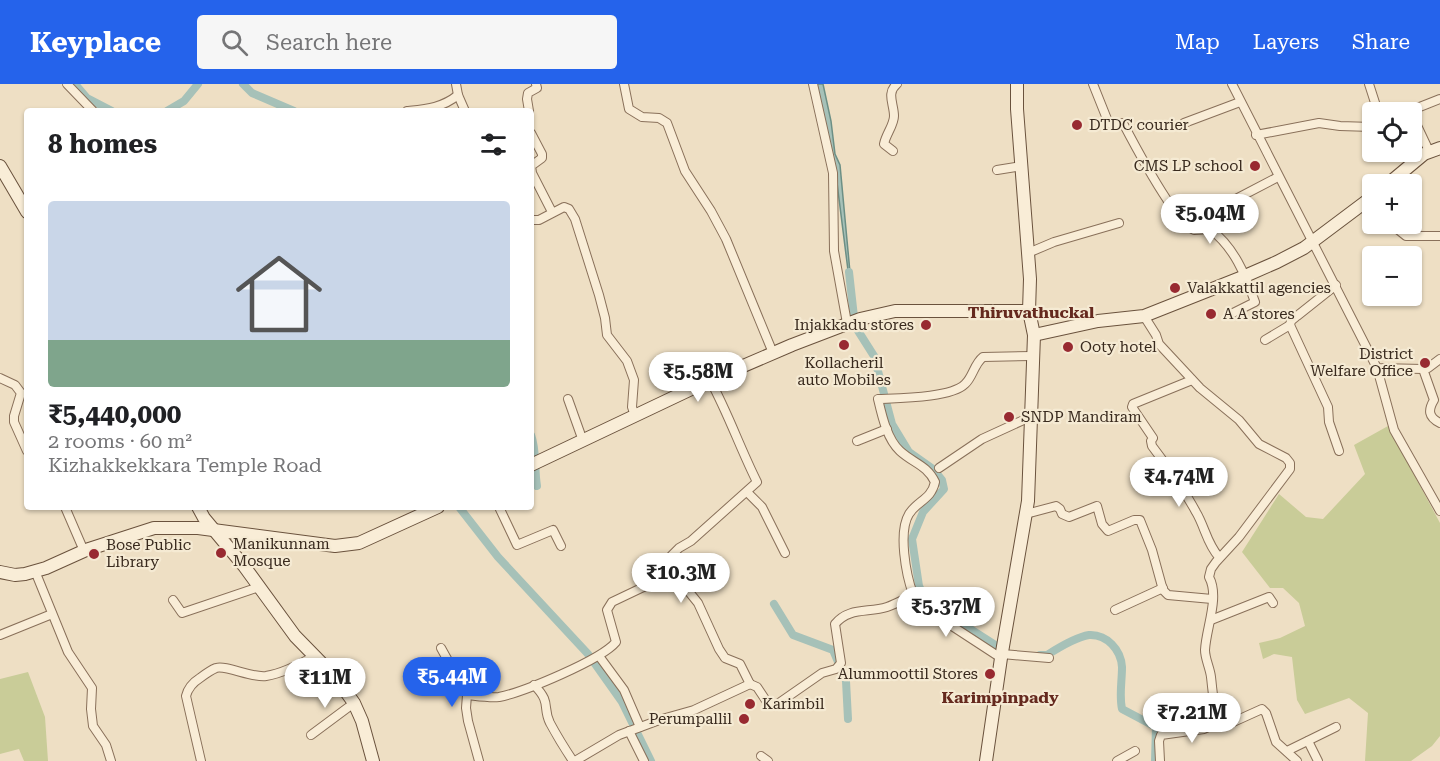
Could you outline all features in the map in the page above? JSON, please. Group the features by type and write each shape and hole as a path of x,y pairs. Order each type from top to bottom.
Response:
{"main road":[{"path":"986,761 1026,514 1034,335 1029,311 1028,253 1017,84"},
{"path":"1402,174 1434,150"},
{"path":"0,166 24,207"},
{"path":"1034,335 1098,321 1144,316 1278,262 1314,242 1362,207"},
{"path":"534,464 710,380 852,322 884,312 911,310 1029,311"},
{"path":"200,510 295,636 336,678 354,703 363,721 373,761"},
{"path":"0,572 15,575 34,571 84,551 154,528 188,527 346,546 359,543 431,510"}],"street":[{"path":"67,84 90,108"},
{"path":"456,84 464,108"},
{"path":"528,108 528,93 537,88 536,84"},
{"path":"624,84 629,109 642,117 662,119 667,123 685,171 726,239 773,353"},
{"path":"813,84 833,173 834,251 852,322"},
{"path":"893,151 884,144 895,117 890,98 897,84"},
{"path":"1093,84 1110,124 1123,123 1134,145 1181,220 1190,228 1199,231 1210,229 1222,237 1234,253 1256,302 1232,314"},
{"path":"1232,84 1256,135 1314,242 1377,368 1394,430 1440,511"},
{"path":"1369,84 1375,102"},
{"path":"429,108 448,103 458,95"},
{"path":"1422,107 1440,99"},
{"path":"1184,123 1240,102"},
{"path":"1256,135 1319,123 1362,127"},
{"path":"1422,132 1434,150"},
{"path":"534,138 543,154 542,159 534,164"},
{"path":"997,171 1022,166"},
{"path":"534,177 552,212"},
{"path":"1232,201 1278,177"},
{"path":"534,220 564,207 569,209 575,219 599,295 607,334 627,361 634,380 632,407 635,416"},
{"path":"1028,253 1053,242 1119,223"},
{"path":"1404,234 1406,236 1440,236"},
{"path":"1265,340 1290,325 1291,321 1336,285"},
{"path":"1144,316 1159,344 1192,380 1239,420 1258,444 1286,458 1290,463 1290,469 1239,537 1211,569 1209,577 1212,584 1211,620 1205,651 1211,676 1212,699 1219,722"},
{"path":"1290,325 1328,407 1329,422 1338,451"},
{"path":"1032,356 983,357 963,387 940,394 878,399 887,429 899,451 926,468 935,482 933,491 909,514 904,527 904,553 913,595 929,611 1002,652 1049,658"},
{"path":"1377,368 1423,369 1440,359"},
{"path":"1423,369 1434,400 1429,409 1430,413 1432,418 1440,423"},
{"path":"0,378 15,385 21,393 14,422 24,444"},
{"path":"710,380 757,482 671,556 677,577 698,603 725,658 740,664 750,684 757,687 770,705 776,705 822,674 836,669 842,663 835,624 840,618 860,610 885,607 913,595"},
{"path":"1192,380 1149,396 1133,404 1132,407 1152,438 1152,446 1185,491 1203,523 1211,548 1220,557"},
{"path":"568,399 583,441"},
{"path":"939,468 982,439 1030,417"},
{"path":"857,441 887,429"},
{"path":"747,492 762,507 785,553"},
{"path":"1026,514 1056,507 1062,514 1069,517 1097,506 1102,524 1108,531 1134,520 1140,520 1163,588 1168,595 1212,599"},
{"path":"66,510 84,551"},
{"path":"500,510 517,545 553,530 561,546"},
{"path":"467,695 498,697 534,685 594,659 616,642 607,610 612,602 654,582 672,563"},
{"path":"34,571 72,658 92,688 93,726 106,746 111,761"},
{"path":"173,600 183,613 259,587"},
{"path":"1116,610 1163,588"},
{"path":"1211,620 1269,597 1273,603"},
{"path":"0,635 52,614"},
{"path":"441,648 467,695 468,721 479,761"},
{"path":"201,761 186,696 188,688 216,668 265,676 295,668 314,656"},
{"path":"594,659 624,690 639,727"},
{"path":"534,685 547,702 549,721 574,761 629,731 694,710 750,684"},
{"path":"311,735 354,703"},
{"path":"1160,761 1161,735 1204,729 1219,722 1231,723 1262,710 1266,713 1276,742 1297,761"},
{"path":"1287,751 1336,727"},
{"path":"629,731 644,761"},
{"path":"1308,741 1318,761"},
{"path":"1117,761 1135,751"}],"green space":[{"path":"1388,426 1440,523 1440,736 1432,746 1411,761 1365,761 1368,713 1349,698 1305,714 1297,700 1292,657 1274,654 1263,659 1259,643 1280,638 1305,626 1299,603 1283,588 1270,588 1242,552 1279,494 1306,517 1323,519 1365,474 1354,445"},
{"path":"28,672 45,717 48,761 24,761 19,749 0,754 0,679"}],"water":[{"path":"814,84 823,84 835,154 840,165 855,326 836,175"}],"waterway":[{"path":"75,84 87,98 106,108"},
{"path":"172,108 184,101 198,84"},
{"path":"243,84 252,93 287,108"},
{"path":"849,272 855,326 874,356 892,424 909,452 933,469 942,480 944,489 923,512 912,539 919,586 924,597 997,646"},
{"path":"534,447 537,486"},
{"path":"461,510 498,557 588,654 622,702 651,761"},
{"path":"774,604 793,635 833,650 846,681 848,719"},
{"path":"1040,655 1047,655 1073,640 1089,635 1102,637 1112,644 1119,655 1122,667 1122,709 1156,727 1155,761"}],"place":[{"name":"DTDC courier","path":"1077,125"},
{"name":"CMS LP school","path":"1255,166"},
{"name":"Valakkattil agencies","path":"1175,288"},
{"name":"A A stores","path":"1211,314"},
{"name":"Injakkadu stores","path":"926,325"},
{"name":"Kollacheril auto Mobiles","path":"844,345"},
{"name":"Ooty hotel","path":"1068,347"},
{"name":"District Welfare Office","path":"1425,363"},
{"name":"SNDP Mandiram","path":"1009,417"},
{"name":"Manikunnam Mosque","path":"221,553"},
{"name":"Bose Public Library","path":"94,554"},
{"name":"Alummoottil Stores","path":"990,674"},
{"name":"Karimbil","path":"750,704"},
{"name":"Perumpallil","path":"744,719"}],"district":[{"name":"Thiruvathuckal","path":"1031,312"},
{"name":"Karimpinpady","path":"1000,697"}]}
